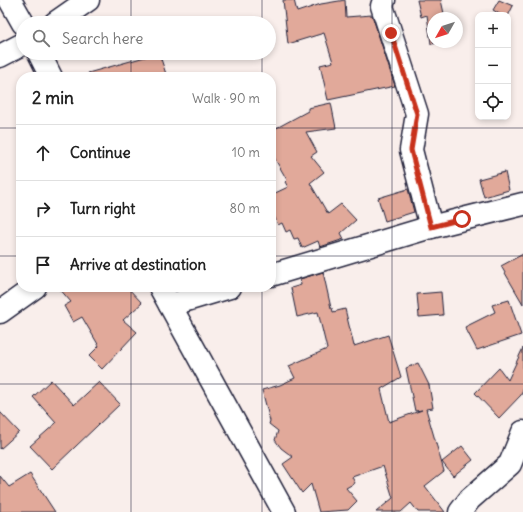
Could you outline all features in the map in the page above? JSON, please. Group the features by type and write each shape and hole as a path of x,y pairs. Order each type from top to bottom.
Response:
{"street":[{"path":"10,0 19,16"},
{"path":"65,16 88,0"},
{"path":"384,0 382,6 417,114 411,150 431,227"},
{"path":"0,56 16,48"},
{"path":"43,60 49,72"},
{"path":"276,274 431,227 523,204"},
{"path":"0,312 29,292"},
{"path":"194,292 165,296 284,512"},
{"path":"460,512 470,499 510,464 523,432"}],"building":[{"path":"283,0 294,0 297,12 321,4 345,0 346,17 372,15 395,86 328,100 320,65 333,62 324,33 288,44"},
{"path":"417,0 441,0 444,12 427,12 427,15 421,17"},
{"path":"499,0 513,6 510,12 496,12 493,10"},
{"path":"134,60 161,60 165,72 92,72"},
{"path":"331,103 336,128 306,132 317,152 311,156 324,172 310,183 328,214 341,204 356,220 341,233 344,239 320,247 318,241 302,248 298,238 294,239 290,230 286,232 282,223 278,225 276,220 276,193 288,187 285,182 287,180 276,161 276,128 308,111 308,108"},
{"path":"505,172 509,190 484,197 479,179"},
{"path":"408,189 414,212 385,221 378,198"},
{"path":"523,254 523,304 501,266"},
{"path":"323,272 331,308 333,312 345,309 354,346 388,335 401,377 381,389 389,422 422,410 415,411 406,368 418,363 429,385 433,408 426,409 444,471 425,486 445,512 418,512 411,503 401,512 376,512 393,498 383,466 352,477 355,483 346,488 357,501 348,510 319,512 311,484 302,493 283,464 293,457 281,448 275,440 278,431 269,424 270,421 262,390 280,385 295,378 289,366 327,349 318,312 297,317 291,288 301,285 300,279"},
{"path":"62,292 132,292 142,303 123,320 137,332 102,369 89,356 99,346 82,317 73,322 64,306 71,302"},
{"path":"441,292 443,315 419,317 417,294"},
{"path":"509,300 521,335 477,350 465,327 495,312 492,305"},
{"path":"523,348 523,390 521,395 499,418 475,393 499,368 508,380"},
{"path":"51,380 74,405 99,382 120,404 52,469 30,446 56,423 33,397"},
{"path":"0,412 19,432 0,449"},
{"path":"462,446 473,460 453,476 442,462"},
{"path":"30,474 55,512 0,512 0,476 9,487"}],"route":[{"path":"391,33 417,114 411,150 431,227 462,219"}]}
